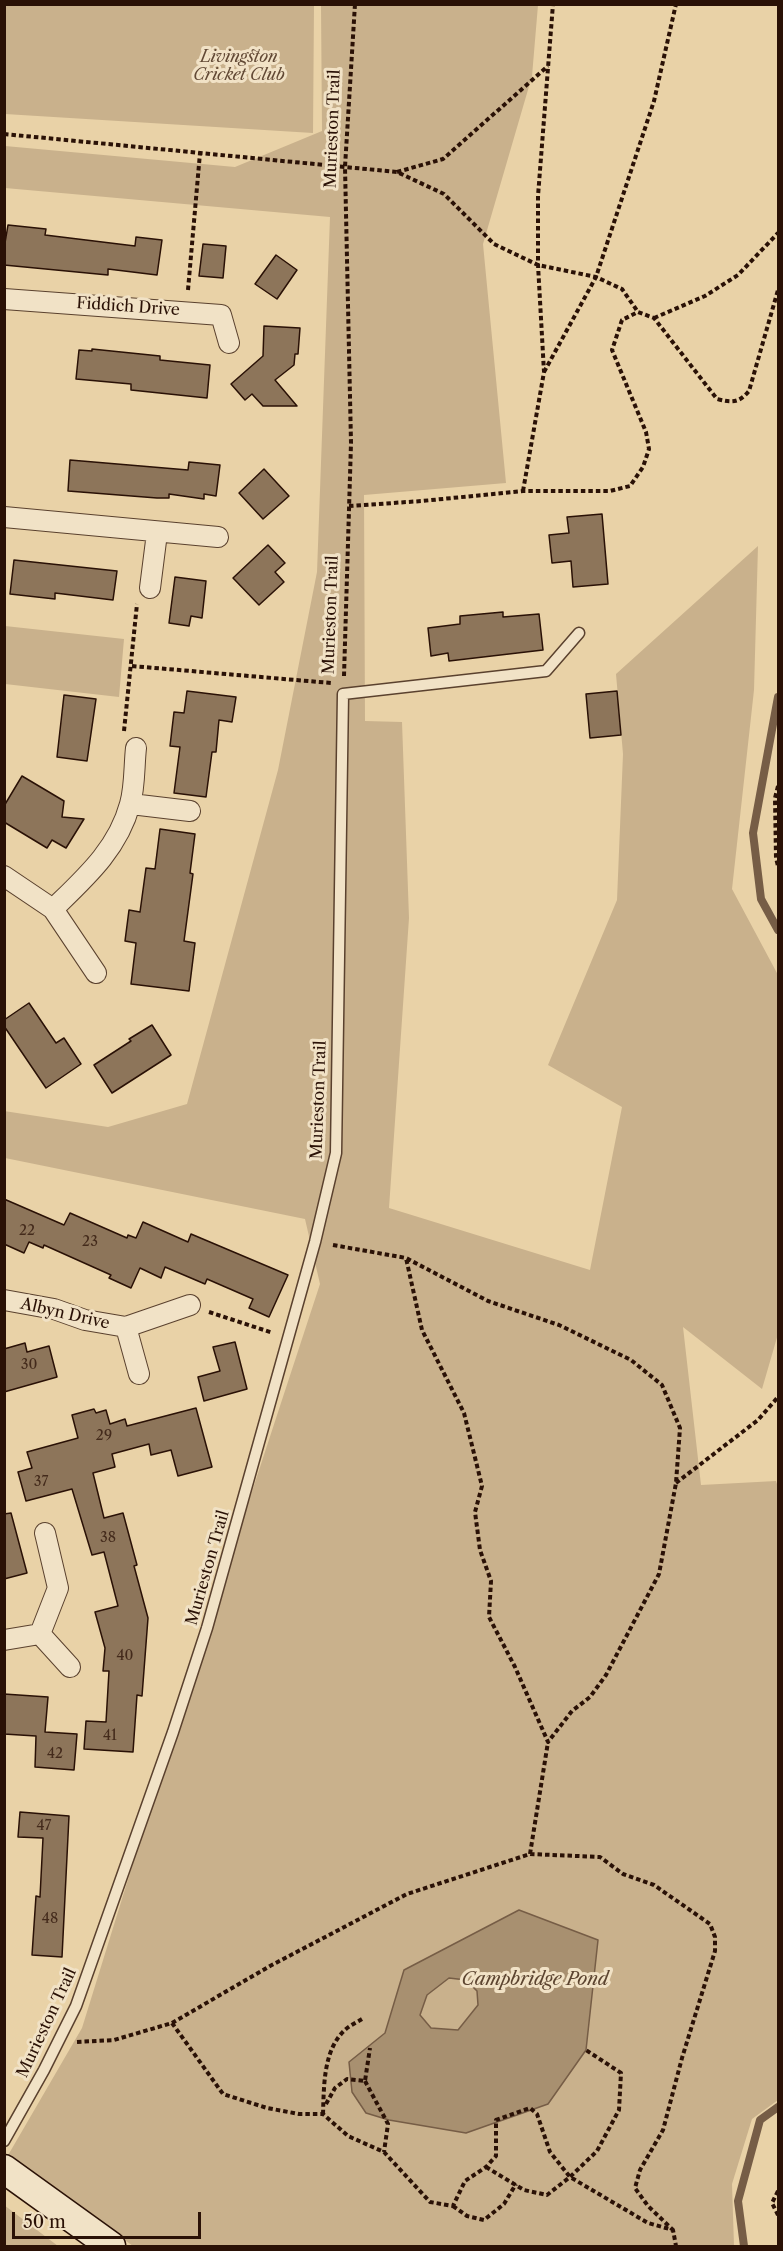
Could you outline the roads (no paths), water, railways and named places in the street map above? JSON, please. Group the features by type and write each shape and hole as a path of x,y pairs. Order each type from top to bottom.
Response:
{"street":[{"name":"Fiddich Drive","path":"4,299 221,315 229,343"},
{"path":"4,517 218,537"},
{"path":"150,588 157,533"},
{"path":"52,909 84,879 113,845 131,804 136,748"},
{"path":"131,804 190,811"},
{"path":"4,876 52,909 96,973"},
{"name":"Albyn Drive","path":"4,1300 54,1309 85,1320 126,1327 190,1305"},
{"name":"Albyn Drive","path":"126,1327 139,1374"},
{"path":"40,1634 58,1588 45,1533"},
{"path":"4,1640 40,1634"},
{"path":"40,1634 70,1667"},
{"path":"4,2169 111,2247"}],"lane":[{"name":"Murieston Trail","path":"4,2141 76,2006 173,1732 207,1628 315,1242 336,1153 343,689 546,671 579,633"}],"water":[{"name":"Campbridge Pond","path":"519,1910 598,1940 586,2050 548,2104 466,2133 389,2120 366,2113 352,2092 349,2062 385,2033 404,1970","holes":["449,1978 466,1980 477,1991 478,2005 458,2030 431,2028 420,2015 427,1995"]}],"waterway":[{"path":"778,697 753,833 761,899 778,930"},
{"path":"744,2246 738,2201 760,2120 778,2107"}],"park label":[{"name":"Livingston Cricket Club","path":"239,66"}]}
